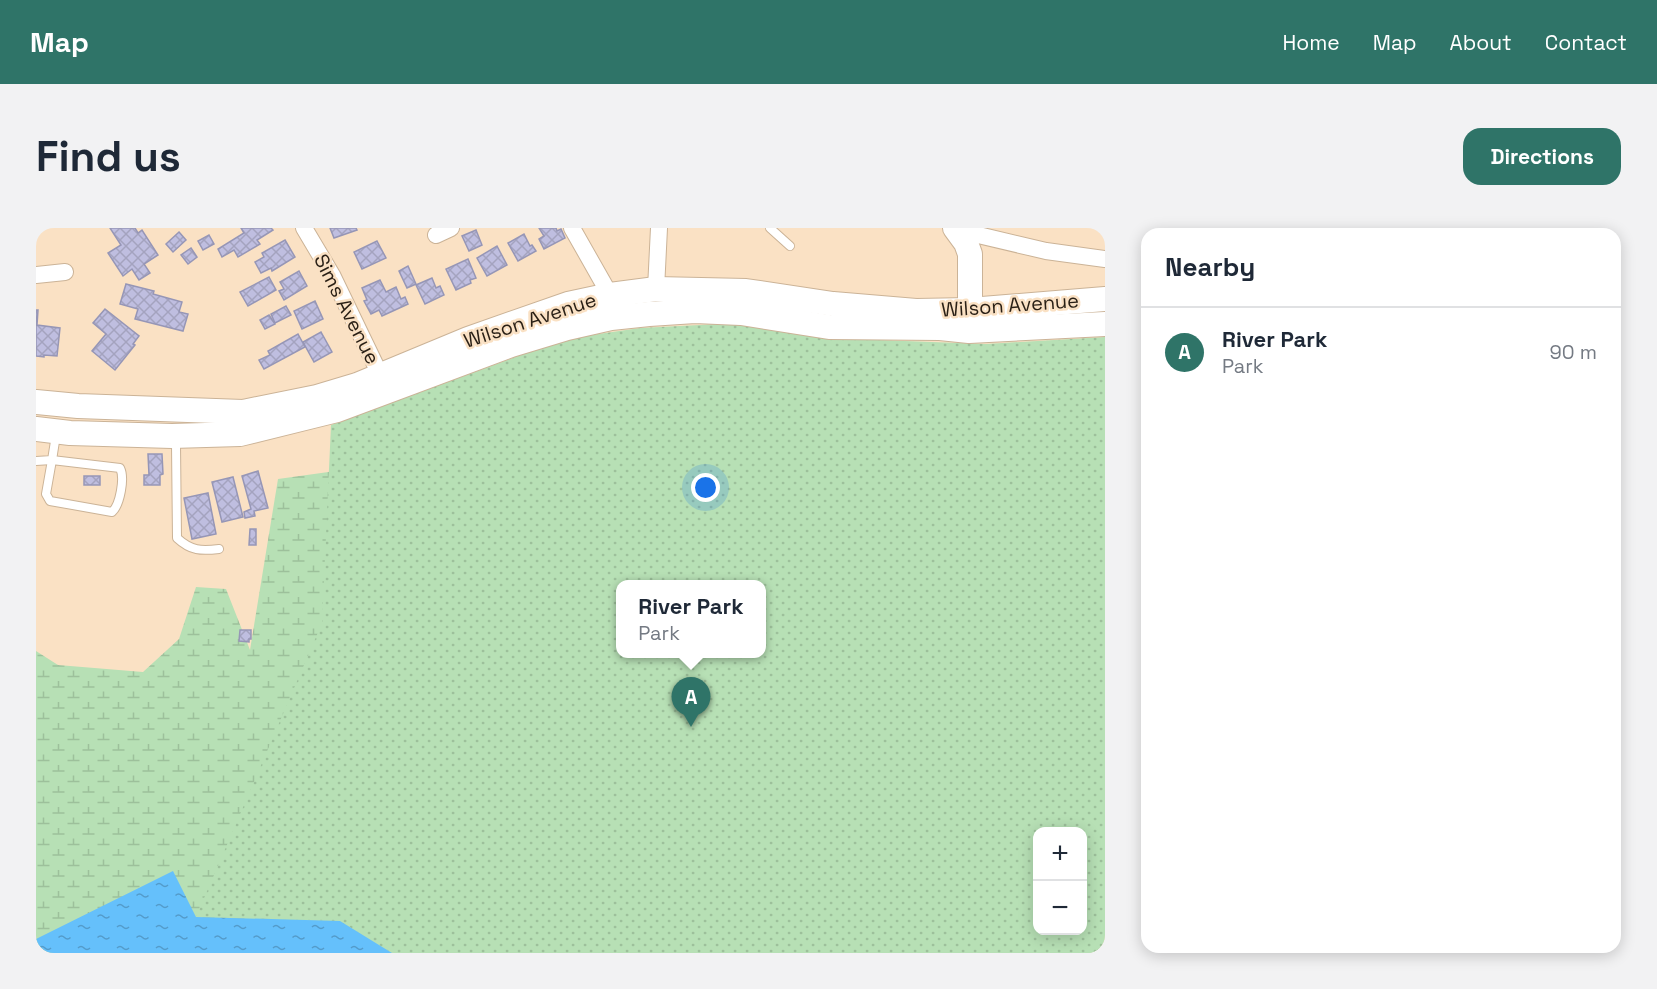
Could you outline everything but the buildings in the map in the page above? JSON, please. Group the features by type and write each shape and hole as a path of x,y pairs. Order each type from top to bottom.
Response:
{"main road":[{"path":"956,229 966,243 970,254 970,320"},
{"name":"Wilson Avenue","path":"46,430 172,436 240,434 338,410 468,339 510,323 568,304 610,295 656,289 746,291 833,304 916,311 970,320 1105,324"},
{"name":"Wilson Avenue","path":"36,402 78,406 243,412 317,397 357,385 384,383 567,328 630,315 741,313 830,327 940,328 970,320 1105,299"}],"street":[{"name":"Sims Avenue","path":"304,228 332,275 384,383"},
{"path":"572,228 610,295"},
{"path":"656,289 658,228"},
{"path":"956,229 1046,251 1105,259"},
{"path":"36,275 65,272"}],"lane":[{"path":"770,228 790,246"},
{"path":"36,461 52,460 120,468 124,475 117,508 112,512 50,501 46,494 52,460 46,430"},
{"path":"172,436 176,445 177,538 186,547 204,550 219,549"}],"green space":[{"path":"739,323 851,339 986,344 1105,337 1105,953 392,953 340,921 196,917 322,623 331,425 564,339 640,328"},
{"path":"350,469 359,547 1033,927 1033,935 1087,935 1105,953 36,953 36,651 58,665 143,672 179,639 196,587 226,589 250,650 278,479"}],"water":[{"path":"173,871 196,917 340,921 392,953 36,953 36,939"}],"place":[{"name":"River Park","path":"691,727"}]}
